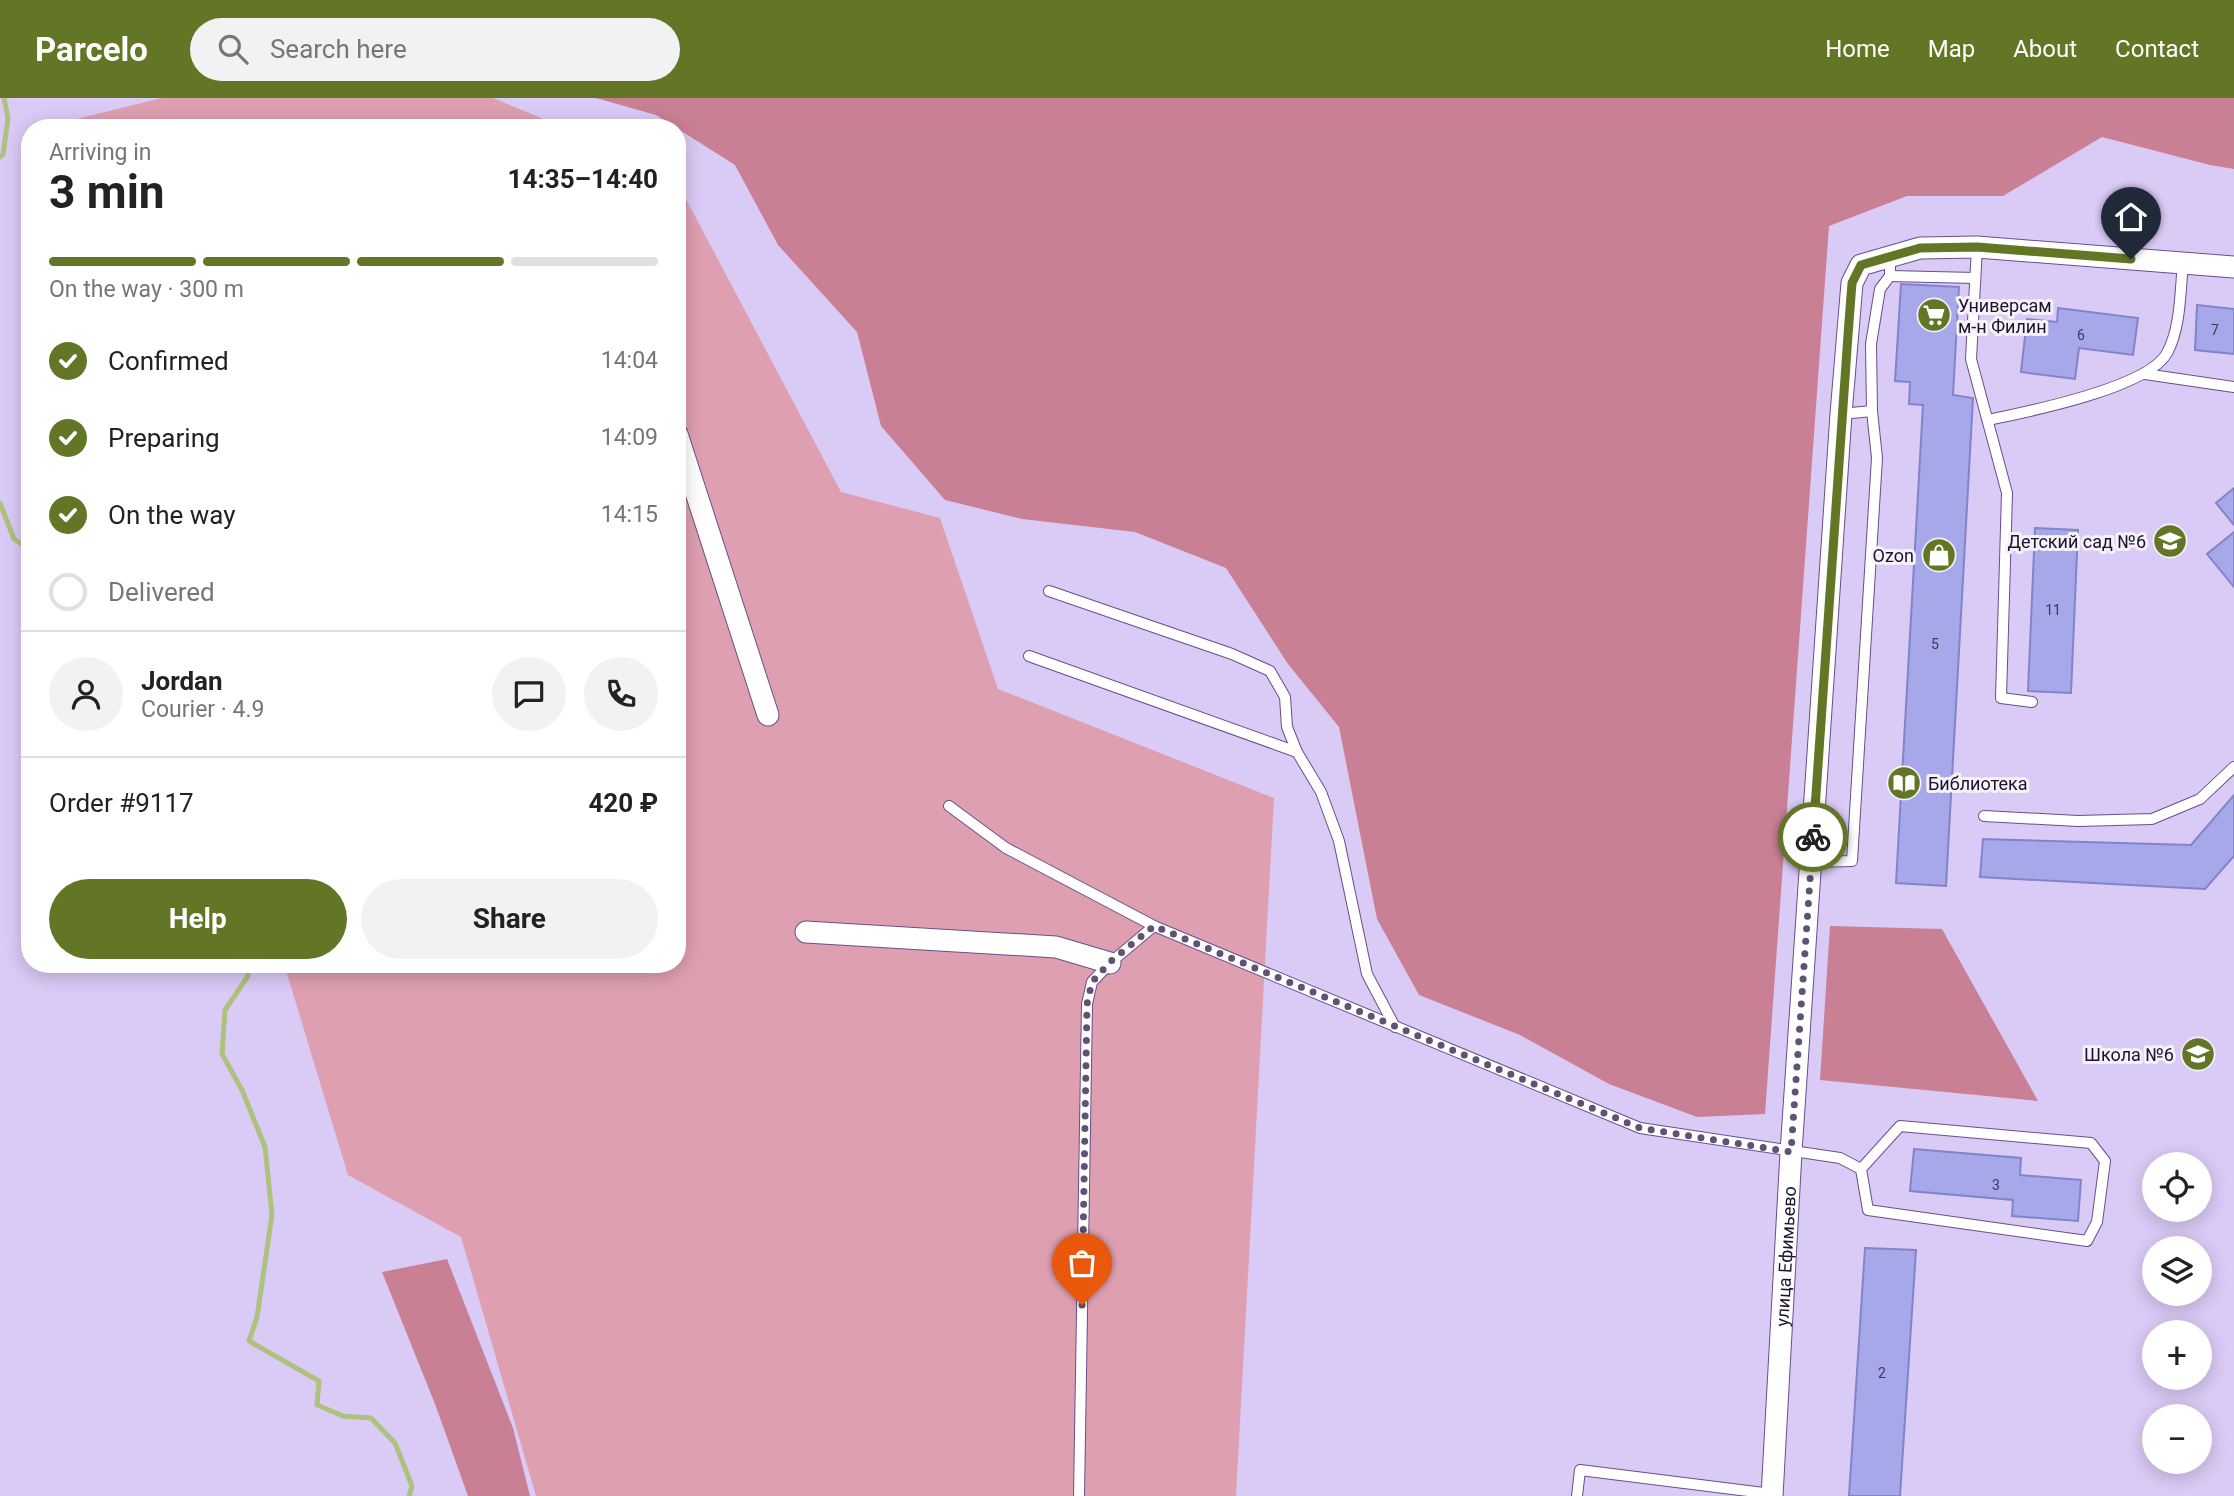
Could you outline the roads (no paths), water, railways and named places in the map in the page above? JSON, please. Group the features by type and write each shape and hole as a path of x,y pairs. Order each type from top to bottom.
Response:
{"street":[{"name":"улица Ефимьево","path":"1772,1495 1791,1152 1852,283 1861,265 1890,265 1920,248 1977,247 2234,267"},
{"path":"686,462 768,715"},
{"path":"806,932 1056,947 1110,962"}],"lane":[{"path":"1977,247 1971,359 2007,493 2001,698 2032,702"},
{"path":"1988,420 2060,404 2145,374 2166,355 2176,327 2182,263"},
{"path":"1811,862 1852,861 1877,458 1872,411 1871,344 1880,289 1890,265 1975,278"},
{"path":"2145,374 2234,387"},
{"path":"1841,414 1872,411"},
{"path":"1049,591 1232,654 1270,671 1285,697 1287,727 1297,752 1321,792 1339,841 1367,974 1395,1027"},
{"path":"1029,656 1297,752"},
{"path":"1984,816 2078,821 2152,819 2200,799 2234,767"},
{"path":"949,806 1006,848 1154,926 1640,1128 1840,1158 1861,1169"},
{"path":"1079,1496 1087,1004 1092,982 1110,962 1154,926"},
{"path":"1900,1126 2091,1143 2105,1161 2098,1222 2087,1241 1868,1210 1861,1169 1900,1126"},
{"path":"1577,1496 1580,1470 1730,1492 1772,1495"}],"waterway":[{"path":"0,157 3,155 8,118 4,98"},
{"path":"0,503 14,539 21,544"},
{"path":"248,973 225,1010 222,1054 242,1090 265,1147 272,1215 257,1317 249,1341 319,1381 317,1405 343,1416 371,1418 395,1443 412,1486 409,1496"}],"place":[{"name":"Универсам м-н Филин","path":"1934,315"},
{"name":"Детский сад №6","path":"2170,541"},
{"name":"Ozon","path":"1939,555"},
{"name":"Библиотека","path":"1904,783"},
{"name":"Школа №6","path":"2198,1054"}]}
